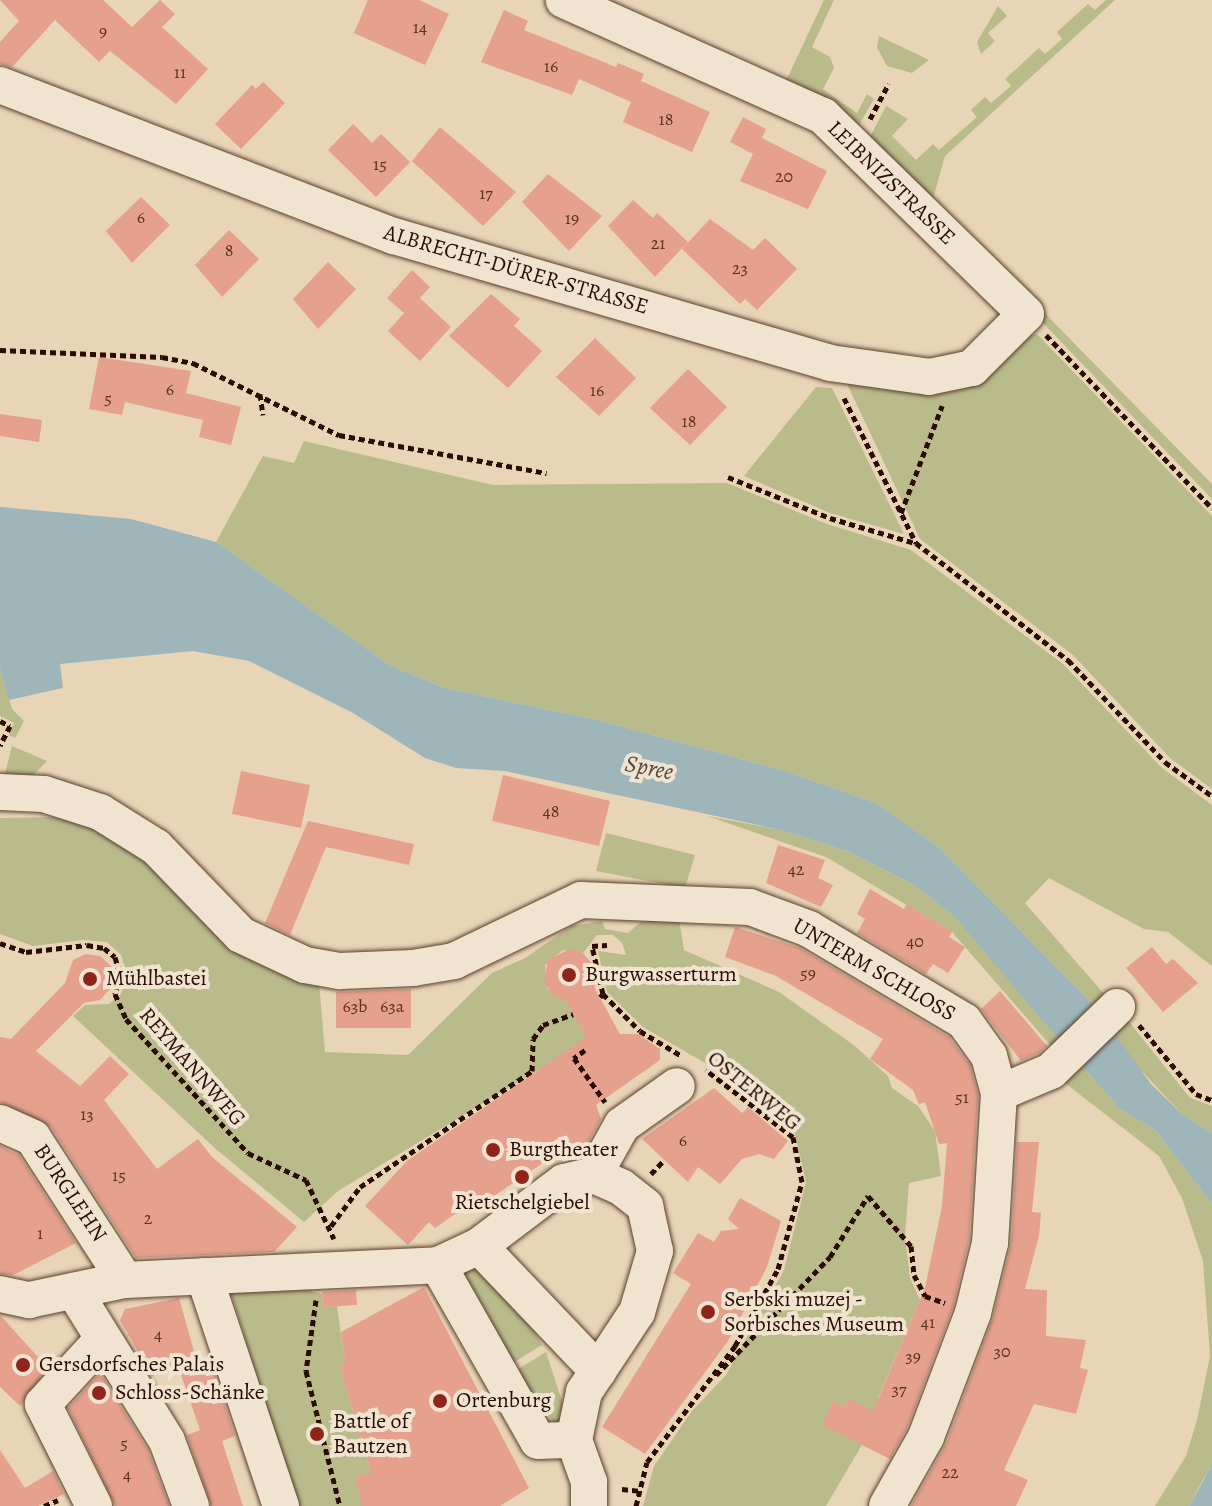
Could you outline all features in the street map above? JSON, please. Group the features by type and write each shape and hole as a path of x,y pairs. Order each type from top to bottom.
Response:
{"street":[{"name":"LEIBNIZSTRASSE","path":"564,0 780,94 823,116 1026,314"},
{"name":"ALBRECHT-DÜRER-STRASSE","path":"0,85 394,236 830,363 929,377 961,370 987,357 1026,314"},
{"name":"UNTERM SCHLOSS","path":"0,792 44,794 100,812 156,847 241,935 305,965 340,971 413,968 454,961 581,900 750,907 809,929 964,1021 989,1056 999,1093 990,1243 973,1313 926,1437 887,1506"},
{"path":"999,1093 1051,1071 1117,1007"},
{"path":"594,1175 622,1125 689,1071"},
{"name":"BURGLEHN","path":"0,1123 33,1138 125,1280"},
{"path":"0,1294 29,1300 125,1280 438,1265 479,1246 564,1182 594,1175 621,1187 645,1206 655,1241 644,1297 584,1392 574,1440 589,1482 589,1506"},
{"path":"479,1246 598,1371"},
{"path":"438,1265 538,1441 574,1440"},
{"path":"204,1276 281,1506"},
{"path":"74,1291 167,1441 191,1506"},
{"path":"94,1506 43,1404 103,1339"}],"path":[{"path":"1026,314 1212,508"},
{"path":"0,350 162,357 193,363 339,435 547,473"},
{"path":"830,363 916,543"},
{"path":"901,514 961,370"},
{"path":"260,394 263,415"},
{"path":"728,477 830,518 916,543 1068,660 1165,762 1212,796"},
{"path":"0,721 10,726 0,746"},
{"name":"REYMANNWEG","path":"0,943 26,952 87,945 104,948 115,957 120,974 115,994 126,1019 248,1153 306,1180 331,1226 360,1187 532,1071 533,1039 543,1025 573,1014"},
{"name":"OSTERWEG","path":"607,945 592,946 602,996 689,1071 793,1137 802,1182 778,1269 710,1379 647,1462 636,1506"},
{"path":"1117,1007 1122,1004 1196,1094 1212,1100"},
{"path":"585,1050 574,1058 622,1125"},
{"name":"OSTERWEG","path":"710,1379 830,1257 868,1196 911,1246 914,1275 925,1296 973,1313"},
{"path":"329,1268 306,1371 340,1506"},
{"path":"623,1486 640,1491"}],"green space":[{"path":"824,0 834,0 812,47 830,57 834,68 823,89 857,113 867,94 874,99 856,130 784,85"},
{"path":"1106,0 1115,0 945,156 933,199 1212,484 1212,499 868,141 886,106 908,119 892,136 916,160 933,144 939,150 977,117 971,110 985,97 991,103 1011,86 1005,79 1039,48 1045,54 1062,39 1057,32 1088,4 1095,10"},
{"path":"998,6 1007,16 988,33 995,41 981,54 977,42"},
{"path":"879,36 929,60 912,73 887,66 877,48"},
{"path":"1037,334 1212,516 1212,789 1170,758 1073,655 920,539 842,373 930,386 1017,338"},
{"path":"816,387 832,388 904,534 830,513 744,476"},
{"path":"304,441 493,485 727,483 827,524 911,550 1063,664 1161,767 1212,805 1212,966 1168,932 1144,929 1049,878 1025,903 1111,1002 1101,1013 940,848 876,803 782,770 597,720 445,688 391,666 216,542 263,456 294,463"},
{"path":"0,668 12,709 24,721 15,738 9,735 14,723 0,716"},
{"path":"12,746 47,761 24,785 9,782 5,773"},
{"path":"707,816 781,830 847,851 916,886 955,917 1012,979 1065,1047 1058,1054 952,932 826,857"},
{"path":"53,817 99,827 319,982 325,1052 408,1055 492,973 525,958 571,926 602,921 605,929 628,933 644,919 679,919 684,950 779,992 855,1046 888,1076 892,1088 918,1106 935,1131 941,1176 909,1183 905,1237 910,1278 920,1300 878,1398 883,1409 826,1506 643,1506 654,1466 692,1411 726,1375 784,1270 806,1182 795,1134 705,1063 643,1027 607,992 598,951 626,955 622,943 613,935 597,935 583,953 563,950 545,965 547,989 566,1001 588,1040 338,1191 304,1222 217,1150 73,1016 85,1005 109,1004 121,994 127,974 121,955 107,942 83,940 33,946 0,934 0,818"},
{"path":"606,833 695,855 685,888 596,871"},
{"path":"1122,1013 1190,1098 1212,1106 1212,1133 1182,1114 1135,1064 1109,1026"},
{"path":"1075,1058 1120,1109 1155,1130 1212,1204 1212,1463 1189,1506 1155,1506 1186,1456 1210,1356 1203,1261 1182,1198 1159,1156 1056,1076"},
{"path":"474,1264 517,1302 542,1345 511,1364 461,1274"},
{"path":"311,1278 311,1291 322,1294 323,1307 337,1306 345,1363 340,1366 371,1473 355,1477 363,1506 298,1506 228,1284"},
{"path":"546,1352 569,1423 559,1429 515,1371"}],"water":[{"name":"Spree","path":"0,507 131,519 216,542 391,666 445,688 597,720 782,770 876,803 940,848 1101,1013 1065,1047 955,917 916,886 847,851 781,830 505,771 456,768 425,758 353,713 249,661 193,651 60,664 63,688 9,700 0,668"},
{"path":"1109,1026 1151,1084 1182,1114 1212,1133 1212,1204 1155,1130 1120,1109 1075,1058"},
{"path":"1212,1463 1212,1506 1189,1506 1200,1487"}],"building":[{"path":"0,0 103,0 132,27 160,0 175,14 162,27 208,69 176,104 110,51 99,62 55,20 12,67 0,64 0,42 19,21"},
{"path":"368,0 419,0 449,14 425,65 354,33"},
{"path":"504,10 528,21 524,30 616,67 618,63 644,74 641,81 710,112 692,152 623,122 631,102 579,79 572,95 481,62"},
{"path":"263,82 285,103 241,149 215,124 252,85 256,89"},
{"path":"743,117 766,129 762,138 827,171 808,209 740,181 753,154 730,142"},
{"path":"353,124 372,143 381,134 410,162 376,197 328,150"},
{"path":"440,127 516,192 483,226 412,161"},
{"path":"548,174 602,216 569,251 522,202"},
{"path":"141,197 170,225 132,263 106,231"},
{"path":"633,200 653,218 657,213 688,242 655,277 608,226"},
{"path":"710,219 753,250 765,238 797,269 757,310 745,299 740,304 682,249"},
{"path":"229,230 259,259 222,297 195,265"},
{"path":"328,262 356,289 318,329 293,299"},
{"path":"412,270 430,287 420,298 451,327 420,361 388,331 404,313 387,298"},
{"path":"491,294 520,319 514,326 542,351 508,388 449,336"},
{"path":"595,338 636,378 599,416 556,377"},
{"path":"99,357 191,371 186,393 241,407 231,445 199,437 203,420 125,402 122,415 89,409"},
{"path":"688,369 727,407 690,445 650,408"},
{"path":"0,414 42,420 39,442 0,436"},
{"path":"241,771 310,785 301,828 232,814"},
{"path":"503,775 610,801 599,846 492,821"},
{"path":"308,821 414,844 409,865 326,847 290,935 265,923"},
{"path":"778,845 825,860 818,878 833,885 821,907 766,883"},
{"path":"870,889 904,909 907,904 952,932 949,937 965,947 948,973 933,964 926,974 857,933 865,919 857,914"},
{"path":"735,927 800,948 949,1037 970,1065 978,1095 969,1240 953,1307 907,1428 890,1459 822,1425 833,1401 844,1407 848,1399 873,1411 925,1288 942,1206 947,1143 939,1144 925,1102 919,1104 913,1090 870,1059 883,1039 776,976 725,957"},
{"path":"1152,947 1166,964 1173,959 1198,983 1163,1012 1126,968"},
{"name":"Burgtheater","path":"570,949 583,953 593,965 595,989 620,1034 638,1034 660,1049 660,1060 596,1105 601,1119 588,1143 559,1152 482,1204 478,1198 435,1228 429,1222 408,1245 365,1206 407,1161 586,1037 566,1001 552,995 544,982 548,960"},
{"path":"86,954 100,956 111,966 112,987 100,1000 84,1003 36,1051 80,1086 110,1056 129,1074 104,1100 157,1169 198,1139 212,1157 297,1227 274,1252 136,1258 51,1127 0,1102 0,1037 11,1039 65,983 73,960"},
{"path":"411,989 411,1028 336,1028 336,992"},
{"path":"1000,991 1047,1046 1039,1053 1021,1061 981,1009"},
{"path":"714,1088 742,1113 748,1107 788,1141 774,1159 759,1154 742,1159 720,1184 698,1167 688,1182 642,1139"},
{"path":"1017,1142 1039,1142 1032,1212 1041,1213 1039,1236 1025,1289 1047,1290 1046,1336 1086,1340 1080,1368 1088,1370 1076,1414 1034,1404 1004,1470 1028,1480 1016,1506 911,1506 946,1444 993,1318 1011,1245"},
{"path":"0,1146 19,1155 76,1243 13,1275 0,1274"},
{"name":"Serbski muzej - Sorbisches Museum","path":"740,1198 781,1221 767,1267 728,1341 645,1454 602,1427 691,1284 673,1273 698,1233 714,1242 721,1231 739,1229 728,1219"},
{"name":"Ortenburg","path":"424,1287 529,1488 500,1506 362,1506 355,1477 371,1473 340,1366 345,1363 341,1332"},
{"path":"356,1290 357,1305 323,1307 322,1292"},
{"path":"179,1298 197,1362 152,1376 120,1320 125,1309"},
{"name":"Gersdorfsches Palais","path":"0,1315 48,1368 20,1406 0,1387"},
{"path":"210,1359 235,1436 222,1441 243,1506 211,1506 187,1435 200,1430 179,1369"},
{"path":"100,1373 148,1450 169,1506 115,1506 68,1408"},
{"path":"0,1450 25,1488 53,1471 64,1494 38,1506 0,1506"}],"place":[{"name":"Burgwasserturm","path":"569,975"},
{"name":"Mühlbastei","path":"90,979"},
{"name":"Burgtheater","path":"493,1150"},
{"name":"Rietschelgiebel","path":"522,1177"},
{"name":"Serbski muzej - Sorbisches Museum","path":"708,1312"},
{"name":"Gersdorfsches Palais","path":"23,1365"},
{"name":"Schloss-Schänke","path":"99,1393"},
{"name":"Ortenburg","path":"440,1401"},
{"name":"Battle of Bautzen","path":"317,1434"}]}
